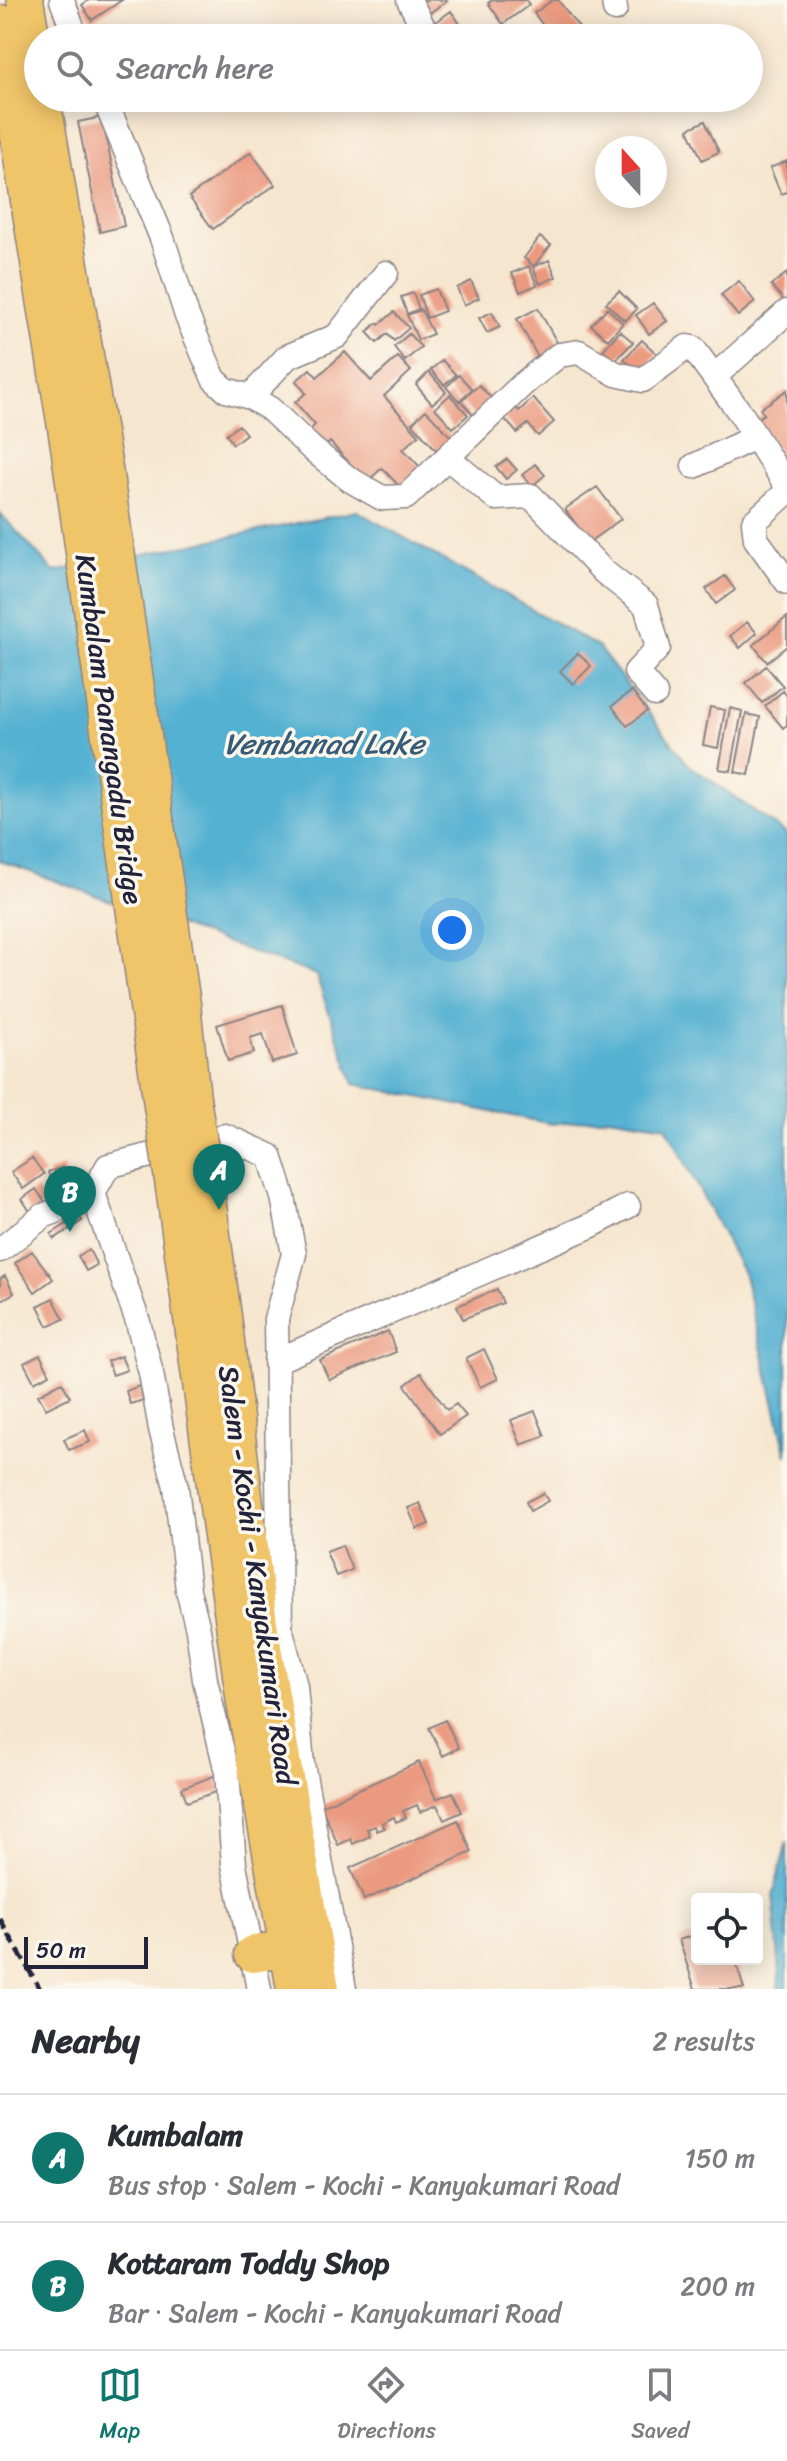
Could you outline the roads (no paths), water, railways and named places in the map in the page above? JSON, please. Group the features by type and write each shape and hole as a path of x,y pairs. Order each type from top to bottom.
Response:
{"highway":[{"path":"25,0 29,24"},
{"name":"Kumbalam Panangadu Bridge","path":"0,23 166,1008"},
{"name":"Kumbalam Panangadu Bridge","path":"44,112 104,468 166,1008"},
{"path":"166,1008 185,1154"},
{"name":"Salem - Kochi - Kanyakumari Road","path":"185,1154 270,1951 295,1989"},
{"name":"Salem - Kochi - Kanyakumari Road","path":"185,1154 226,1340 259,1624 321,1989"}],"street":[{"path":"62,0 71,24"},
{"path":"409,0 421,24"},
{"path":"110,112 162,238 187,316 214,379 226,390 250,397 270,409 349,479 382,498 406,497 523,384 559,355 579,352 616,374 643,380 687,347 693,348 715,376 787,489 754,522 756,539 787,582"},
{"path":"250,397 287,357 337,336 386,273"},
{"path":"715,376 787,312"},
{"path":"694,466 755,437"},
{"path":"448,458 496,498 531,496 604,572 646,605 658,648 636,672 655,694"},
{"path":"0,1250 43,1216 93,1193 108,1166 185,1154 270,1156 283,1197 294,1254 276,1319 280,1627 295,1686 302,1764 344,1989"},
{"path":"93,1193 138,1322 176,1487 188,1590 227,1772 234,1865 270,1951 259,1989"},
{"path":"276,1361 592,1225 628,1206"}],"water":[{"name":"Vembanad Lake","path":"357,511 598,647 689,765 787,834 787,1456 744,1275 666,1126 608,1117 552,1124 354,1084 316,975 0,861 0,513 54,572"},
{"path":"787,1842 787,1989 779,1989 773,1895"}],"railway":[{"path":"0,1919 40,1989"}],"place":[{"name":"Kumbalam","path":"219,1210"},
{"name":"Kottaram Toddy Shop","path":"70,1232"}]}
